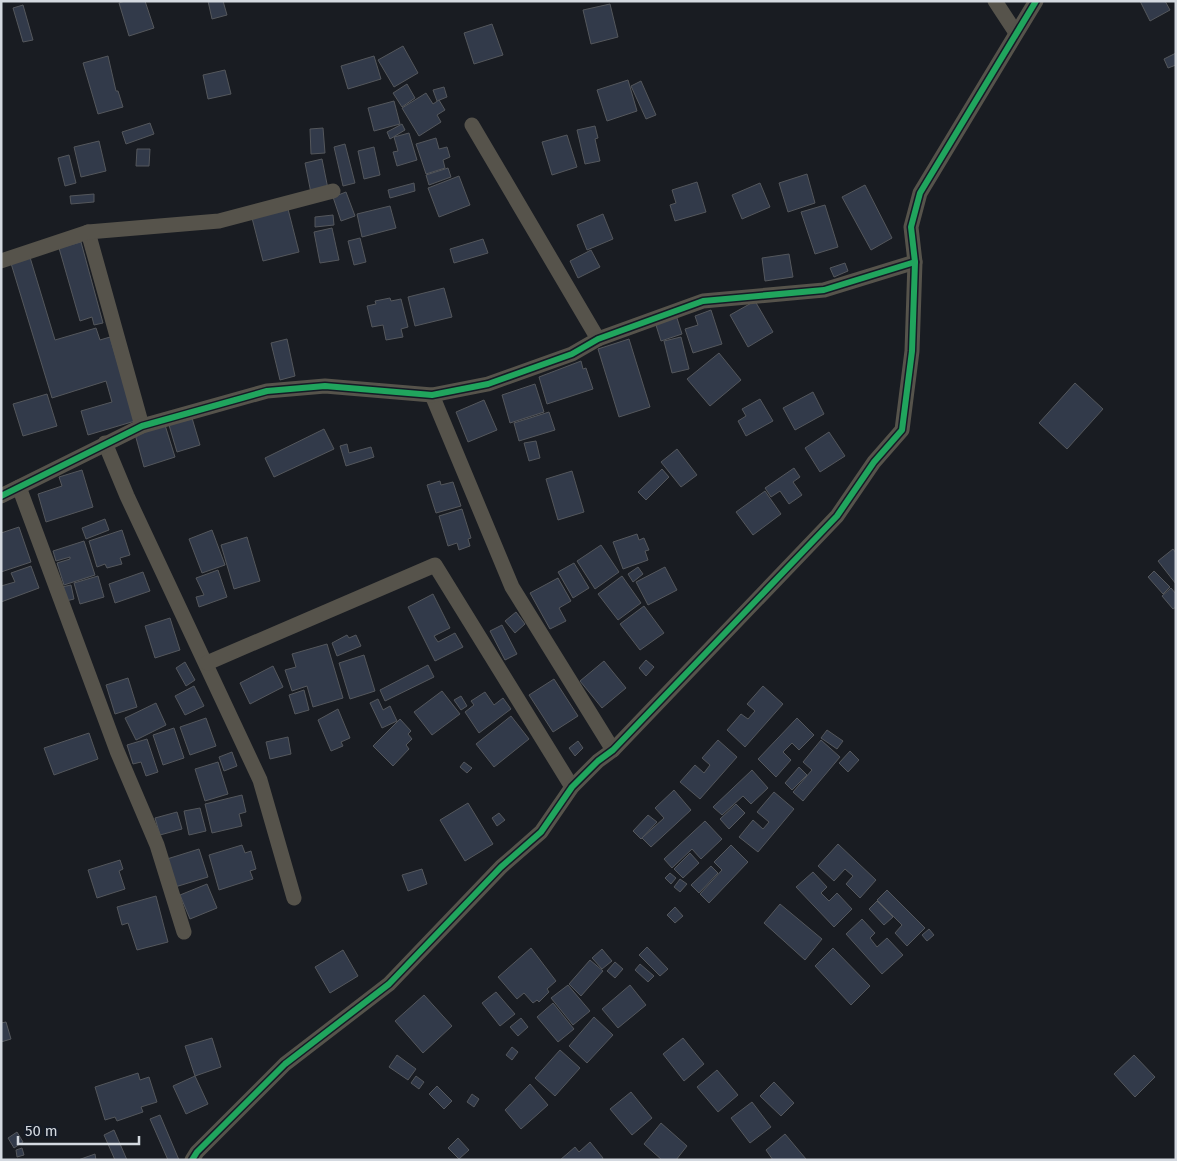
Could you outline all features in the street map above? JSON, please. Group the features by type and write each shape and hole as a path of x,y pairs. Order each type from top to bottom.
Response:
{"street":[{"path":"995,1 1016,33"},
{"path":"192,1160 197,1152 285,1064 389,984 501,867 541,832 572,787 598,761 614,750 837,516 874,462 902,430 912,350 915,262 911,227 920,194 1036,1"},
{"path":"472,125 598,339"},
{"path":"1,261 88,232 219,221 333,191"},
{"path":"88,232 142,426"},
{"path":"1,496 142,426 267,392 325,386 432,394 488,384 572,354 598,339 703,301 824,290 915,262"},
{"path":"432,394 512,587 614,750"},
{"path":"105,444 126,496 207,664 260,780 294,898"},
{"path":"20,487 117,751 157,845 184,932"},
{"path":"207,664 435,565 572,787"}],"building":[{"path":"125,1 145,1 154,28 129,36 119,3"},
{"path":"208,1 223,1 227,15 212,19"},
{"path":"1140,1 1165,1 1170,10 1150,21"},
{"path":"610,4 618,37 591,44 583,10"},
{"path":"23,5 33,40 23,42 13,8"},
{"path":"492,24 503,55 474,64 464,33"},
{"path":"403,46 418,73 394,87 378,60"},
{"path":"1176,53 1176,65 1168,68 1164,59"},
{"path":"108,56 116,91 118,91 123,107 98,114 83,63"},
{"path":"374,56 381,79 348,89 341,66"},
{"path":"225,70 231,94 208,99 203,75"},
{"path":"628,80 637,111 607,121 597,90"},
{"path":"641,81 656,115 646,119 631,86"},
{"path":"407,84 415,98 402,107 393,93"},
{"path":"444,87 447,97 437,101 433,90"},
{"path":"426,93 433,104 439,100 445,110 437,115 441,122 419,136 402,108"},
{"path":"394,101 400,124 374,131 368,108"},
{"path":"150,123 154,134 126,144 122,132"},
{"path":"402,124 405,130 390,139 387,132"},
{"path":"595,126 598,138 595,139 600,161 585,164 577,130"},
{"path":"323,128 325,153 311,154 310,129"},
{"path":"409,133 417,160 397,166 393,152 398,151 394,137"},
{"path":"567,135 577,167 552,175 542,142"},
{"path":"436,138 439,149 447,147 450,157 443,160 445,168 426,174 416,144"},
{"path":"99,141 106,171 81,177 74,147"},
{"path":"345,144 355,183 343,186 334,147"},
{"path":"374,147 380,175 364,179 358,151"},
{"path":"137,149 150,149 149,166 136,166"},
{"path":"69,155 76,183 65,186 58,158"},
{"path":"322,159 328,189 311,193 305,163"},
{"path":"448,168 451,177 429,185 426,175"},
{"path":"807,174 815,203 788,212 779,183"},
{"path":"459,176 470,205 439,217 428,188"},
{"path":"697,182 706,212 675,221 670,205 676,203 672,190"},
{"path":"414,183 415,191 390,198 388,190"},
{"path":"760,183 770,207 742,219 732,195"},
{"path":"865,185 892,238 871,250 842,197"},
{"path":"346,192 355,216 341,221 333,197"},
{"path":"94,194 94,202 71,204 70,196"},
{"path":"825,205 838,247 815,254 801,212"},
{"path":"390,206 396,228 362,237 357,214"},
{"path":"288,209 299,252 263,261 252,218"},
{"path":"603,214 613,239 587,250 577,225"},
{"path":"333,215 334,225 315,227 315,217"},
{"path":"332,228 339,260 320,263 314,232"},
{"path":"360,238 366,262 354,265 348,241"},
{"path":"483,239 488,253 454,263 450,249"},
{"path":"81,242 103,323 94,325 92,317 80,321 59,248"},
{"path":"591,250 600,267 578,278 570,261"},
{"path":"29,254 55,340 96,328 100,340 110,337 135,421 88,435 81,411 112,402 106,381 52,398 10,260"},
{"path":"789,254 793,277 765,281 762,258"},
{"path":"845,263 848,271 834,277 830,268"},
{"path":"444,288 452,317 415,326 408,297"},
{"path":"390,298 391,301 401,299 408,327 401,329 403,337 386,340 383,325 372,327 367,306 376,304 375,301"},
{"path":"755,301 773,332 748,347 730,315"},
{"path":"711,310 722,344 693,353 685,329 698,325 695,316"},
{"path":"676,315 682,334 661,341 655,322"},
{"path":"681,337 689,369 672,373 664,341"},
{"path":"287,339 295,376 280,380 271,343"},
{"path":"629,339 650,407 619,417 598,349"},
{"path":"719,353 741,380 710,406 687,379"},
{"path":"581,361 583,369 586,368 593,389 547,404 539,377"},
{"path":"1075,383 1103,409 1067,449 1039,423"},
{"path":"535,384 544,412 510,423 502,395"},
{"path":"813,392 824,414 795,430 783,408"},
{"path":"47,394 57,426 23,436 13,404"},
{"path":"760,399 773,421 746,436 738,421 746,416 742,409"},
{"path":"484,400 497,430 468,442 456,412"},
{"path":"549,412 555,430 519,441 514,423"},
{"path":"192,418 200,445 177,452 169,425"},
{"path":"165,425 175,457 144,467 135,434"},
{"path":"324,429 334,449 274,477 265,458"},
{"path":"829,432 845,456 820,472 805,448"},
{"path":"536,441 540,458 529,461 524,443"},
{"path":"347,444 349,453 371,447 374,457 346,466 340,446"},
{"path":"677,449 697,475 681,487 661,462"},
{"path":"794,468 800,477 793,482 802,495 789,504 780,491 771,497 765,488"},
{"path":"662,469 669,477 646,500 638,492"},
{"path":"82,470 93,507 46,522 38,494 62,486 59,477"},
{"path":"572,471 584,512 558,520 546,479"},
{"path":"440,481 441,485 453,482 461,506 436,513 427,485"},
{"path":"765,491 781,514 753,535 736,512"},
{"path":"462,509 471,538 468,539 470,546 459,550 457,543 448,546 439,516"},
{"path":"105,519 109,530 86,539 82,528"},
{"path":"19,527 31,562 1,572 1,533"},
{"path":"122,530 130,555 120,558 122,564 107,568 105,564 97,567 89,541"},
{"path":"212,530 225,565 202,573 189,539"},
{"path":"637,534 639,540 644,538 649,550 645,551 648,560 623,569 613,542"},
{"path":"247,537 260,581 234,589 221,545"},
{"path":"84,541 95,575 64,585 57,563 70,559 70,557 56,561 53,551"},
{"path":"601,545 619,572 595,589 577,561"},
{"path":"1173,549 1176,553 1176,584 1158,561"},
{"path":"574,563 589,588 573,598 558,572"},
{"path":"31,566 39,588 1,602 1,586 15,582 11,573"},
{"path":"638,567 643,574 633,582 628,574"},
{"path":"665,567 677,590 648,605 636,582"},
{"path":"218,570 227,597 199,607 196,597 204,595 196,578"},
{"path":"1154,571 1170,587 1163,594 1148,577"},
{"path":"143,572 150,591 115,603 109,584"},
{"path":"98,576 104,597 80,604 74,583"},
{"path":"622,576 641,603 618,620 598,594"},
{"path":"558,578 571,601 559,608 566,621 550,629 530,593"},
{"path":"71,585 74,599 66,601 62,587"},
{"path":"1171,588 1176,594 1176,607 1173,609 1162,596"},
{"path":"433,594 450,628 434,636 438,642 455,633 463,647 435,661 408,607"},
{"path":"644,606 664,633 640,650 620,624"},
{"path":"516,612 525,624 515,633 505,621"},
{"path":"170,618 180,650 155,658 145,626"},
{"path":"502,625 517,654 505,660 490,631"},
{"path":"347,635 349,638 356,635 361,646 337,656 332,643"},
{"path":"327,644 343,698 313,707 307,686 292,691 285,670 296,667 292,654"},
{"path":"364,655 375,691 350,699 339,663"},
{"path":"646,660 654,667 646,676 639,668"},
{"path":"604,661 626,688 602,708 580,681"},
{"path":"185,662 195,680 186,686 176,668"},
{"path":"428,665 434,677 385,701 380,690"},
{"path":"273,666 283,687 250,704 240,683"},
{"path":"128,678 137,707 115,714 106,685"},
{"path":"554,679 578,716 553,732 529,695"},
{"path":"194,686 204,706 185,715 175,696"},
{"path":"763,686 783,704 745,747 727,730 741,714 748,719 755,711 747,704"},
{"path":"304,690 309,710 295,714 289,695"},
{"path":"442,691 460,714 432,735 414,712"},
{"path":"485,692 494,705 503,698 511,709 479,733 465,712 474,705 471,701"},
{"path":"461,696 467,706 461,710 454,700"},
{"path":"378,699 383,710 390,706 397,721 382,728 370,703"},
{"path":"156,703 166,725 136,740 125,718"},
{"path":"338,709 350,738 341,742 343,746 331,751 318,720"},
{"path":"511,716 529,739 494,767 476,744"},
{"path":"206,718 216,746 190,755 180,727"},
{"path":"797,718 814,735 799,750 792,743 783,752 791,760 776,777 758,759"},
{"path":"400,719 411,731 408,734 412,739 406,745 409,749 393,766 373,746"},
{"path":"174,728 184,758 163,765 153,735"},
{"path":"827,730 843,741 837,749 821,738"},
{"path":"89,733 98,759 54,775 44,748"},
{"path":"288,737 291,754 270,759 266,742"},
{"path":"147,739 158,772 146,776 141,762 133,764 127,745"},
{"path":"718,740 737,757 700,799 680,782 695,765 704,773 710,765 702,758"},
{"path":"821,740 840,757 803,801 793,792 812,770 803,762"},
{"path":"578,741 583,748 575,756 569,748"},
{"path":"850,751 859,760 848,772 839,763"},
{"path":"232,752 237,766 224,771 219,757"},
{"path":"218,762 228,794 205,801 195,769"},
{"path":"464,762 472,768 467,773 460,767"},
{"path":"799,767 807,775 792,790 785,783"},
{"path":"752,770 768,788 751,804 743,796 722,815 713,807"},
{"path":"674,790 691,810 651,847 642,838 664,818 655,808"},
{"path":"774,792 794,809 758,852 739,837 753,820 763,829 769,822 757,812"},
{"path":"242,795 246,812 239,814 242,826 212,833 205,804"},
{"path":"468,803 493,844 465,861 440,820"},
{"path":"736,804 745,813 729,829 720,819"},
{"path":"200,808 206,831 189,835 184,811"},
{"path":"177,812 182,829 160,835 155,818"},
{"path":"499,813 505,820 497,826 492,818"},
{"path":"648,815 657,822 641,839 633,831"},
{"path":"705,821 722,839 701,859 692,849 672,868 664,859"},
{"path":"838,844 876,880 860,898 846,884 853,876 845,869 834,881 818,866"},
{"path":"242,845 245,853 251,851 256,869 250,871 253,879 219,890 209,855"},
{"path":"731,845 748,862 709,903 700,894 722,870 714,862"},
{"path":"199,849 208,877 175,887 167,859"},
{"path":"690,853 699,863 683,878 674,869"},
{"path":"120,860 123,869 119,871 125,889 97,898 88,870"},
{"path":"711,866 718,873 699,893 691,885"},
{"path":"422,869 427,884 408,891 402,875"},
{"path":"813,872 827,887 821,893 829,901 837,893 852,909 834,927 796,887"},
{"path":"670,873 676,878 671,884 665,878"},
{"path":"680,879 687,884 680,892 674,887"},
{"path":"207,884 217,908 190,919 180,895"},
{"path":"887,890 925,928 907,946 895,933 902,925 877,900"},
{"path":"156,896 168,942 137,950 128,923 122,925 117,907"},
{"path":"877,901 893,917 884,925 869,909"},
{"path":"780,904 822,939 805,960 764,923"},
{"path":"675,907 683,916 675,923 667,915"},
{"path":"862,919 875,933 870,938 877,947 887,938 903,955 882,974 846,934"},
{"path":"929,929 934,935 927,941 922,935"},
{"path":"647,947 668,969 660,976 639,955"},
{"path":"531,948 556,981 547,989 549,992 539,1002 537,1000 533,1003 524,993 517,999 498,977"},
{"path":"833,948 870,986 851,1005 815,966"},
{"path":"602,949 612,961 602,969 592,958"},
{"path":"343,950 358,976 330,993 315,967"},
{"path":"590,960 603,971 581,996 569,984"},
{"path":"615,962 623,969 615,978 607,971"},
{"path":"640,964 654,976 648,982 635,970"},
{"path":"568,985 590,1011 573,1025 551,998"},
{"path":"630,985 646,1005 618,1028 602,1009"},
{"path":"496,992 515,1014 500,1026 482,1003"},
{"path":"424,995 452,1026 423,1053 395,1021"},
{"path":"553,1003 574,1029 558,1042 537,1017"},
{"path":"594,1017 613,1035 587,1063 569,1046"},
{"path":"521,1018 528,1027 518,1036 510,1027"},
{"path":"6,1022 11,1039 1,1042 1,1023"},
{"path":"212,1038 221,1067 195,1076 185,1046"},
{"path":"683,1038 704,1064 684,1081 663,1054"},
{"path":"512,1047 518,1052 512,1060 506,1055"},
{"path":"560,1050 580,1068 555,1096 535,1078"},
{"path":"397,1055 416,1069 408,1080 389,1067"},
{"path":"1134,1055 1155,1077 1135,1097 1114,1074"},
{"path":"717,1070 738,1095 718,1112 697,1087"},
{"path":"138,1073 140,1080 149,1077 157,1102 141,1107 143,1112 117,1121 115,1117 105,1120 95,1087"},
{"path":"195,1076 208,1104 186,1114 173,1086"},
{"path":"416,1076 424,1082 419,1089 411,1083"},
{"path":"774,1082 794,1103 781,1116 760,1096"},
{"path":"530,1084 548,1105 521,1129 505,1110"},
{"path":"437,1086 452,1101 444,1109 429,1094"},
{"path":"631,1092 652,1118 632,1135 610,1109"},
{"path":"472,1094 479,1099 474,1107 467,1102"},
{"path":"752,1102 771,1127 750,1143 731,1118"},
{"path":"160,1115 179,1160 168,1160 150,1119"},
{"path":"661,1123 687,1146 676,1160 662,1160 644,1144"},
{"path":"114,1130 127,1160 115,1160 104,1135"},
{"path":"17,1132 23,1142 14,1148 8,1138"},
{"path":"785,1134 806,1160 773,1160 766,1150"},
{"path":"458,1138 469,1150 459,1159 448,1148"},
{"path":"590,1142 603,1158 602,1160 560,1160 575,1147 579,1152"},
{"path":"22,1148 24,1155 17,1157 16,1150"},
{"path":"95,1154 96,1160 78,1160"}],"cycle path":[{"path":"192,1160 197,1152 285,1064 389,984 501,867 541,832 572,787 598,761 613,750 837,516 874,462 902,430 912,351 915,262 911,227 920,193 1036,1"},
{"path":"1,496 142,426 267,391 325,386 432,395 488,384 572,354 598,339 703,301 824,290 915,262"}]}
